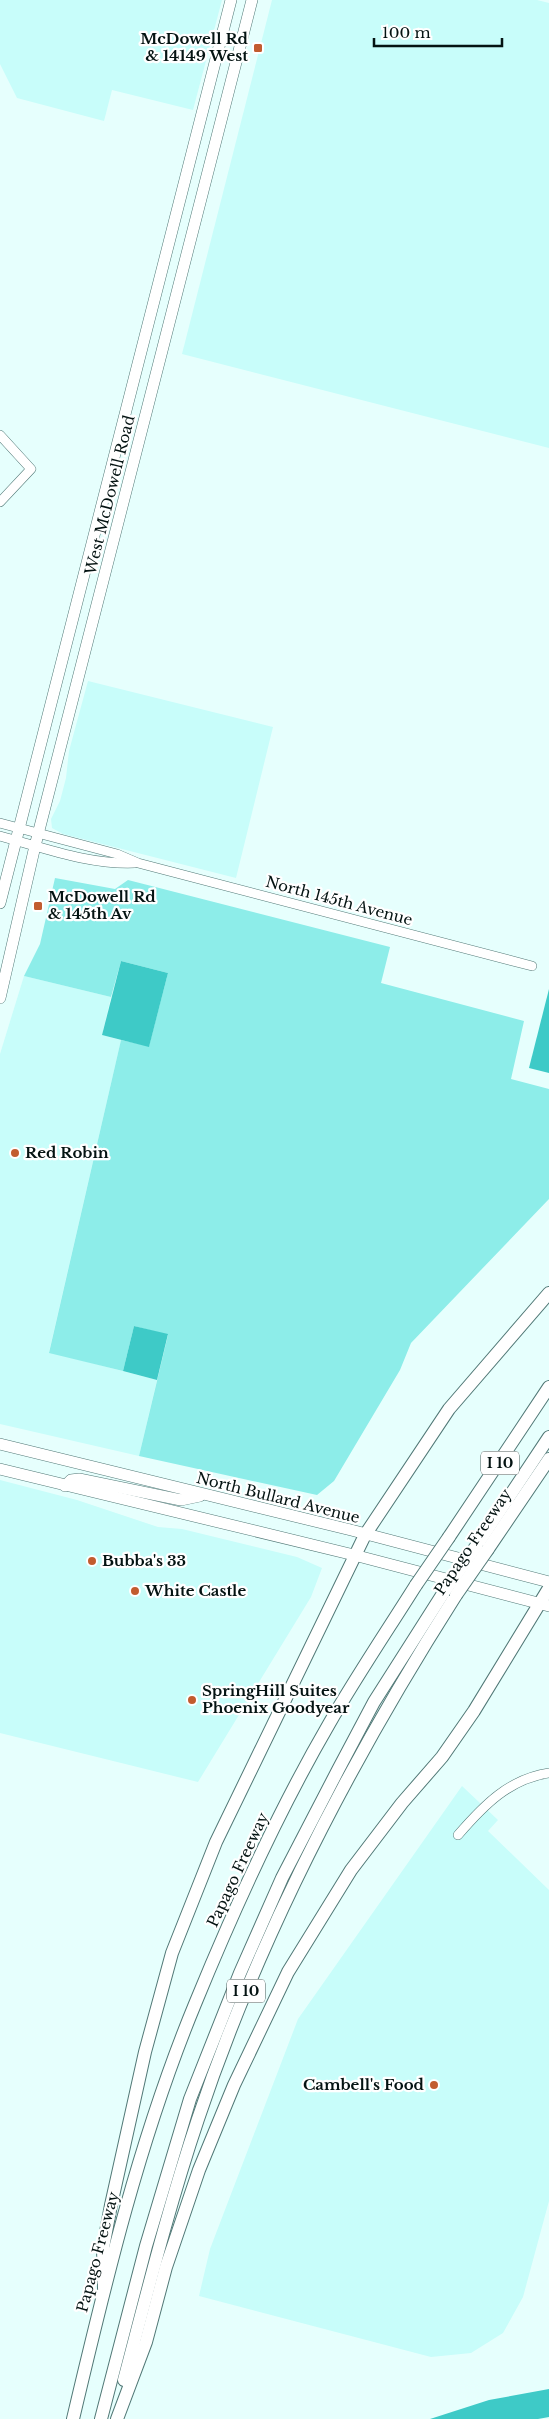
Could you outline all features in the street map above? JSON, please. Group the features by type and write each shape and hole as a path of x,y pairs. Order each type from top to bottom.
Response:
{"highway":[{"path":"104,2288 103,2248 122,2148 144,2052 172,1953 216,1842 365,1534 449,1409 549,1294"},
{"name":"Papago Freeway","path":"73,2419 104,2288 158,2105 194,2005 271,1835 328,1725 416,1585 549,1387"},
{"path":"483,1547 549,1437"},
{"name":"Papago Freeway","path":"116,2419 173,2196 198,2118 249,1982 288,1894 339,1792 450,1594 549,1459"},
{"path":"116,2419 146,2342 166,2267 199,2170 234,2085 288,1972 351,1870 402,1803 442,1757 474,1711 544,1605 549,1588"},
{"path":"101,2419 146,2246 190,2099 240,1973 282,1878 374,1702 450,1594"}],"main road":[{"name":"West McDowell Road","path":"0,903 231,0"},
{"name":"West McDowell Road","path":"0,998 35,846 252,0"},
{"path":"203,110 223,115"},
{"path":"155,297 174,302"},
{"name":"North Bullard Avenue","path":"0,1444 365,1534 549,1582"},
{"path":"0,1469 354,1555 544,1605"},
{"path":"65,1486 71,1480 79,1479 181,1500 204,1495"}],"street":[{"path":"0,435 31,469 0,502"},
{"name":"North 145th Avenue","path":"0,823 117,854 138,863 532,966"},
{"name":"North 145th Avenue","path":"0,836 81,859 115,864 138,863"},
{"path":"458,1835 494,1797 514,1783 532,1776 549,1773"}],"shaded area":[{"path":"0,0 222,0 193,110 112,90 104,121 17,98 0,64"},
{"path":"272,0 537,0 549,3 549,448 182,354"},
{"path":"88,681 273,727 236,878 63,834 52,828 51,819 60,801 66,778 69,751"},
{"path":"55,878 115,889 128,880 390,947 381,983 524,1021 511,1079 549,1089 549,1199 411,1343 400,1370 334,1481 317,1495 139,1456 168,1335 134,1326 123,1371 49,1353 121,1040 149,1046 168,973 121,961 111,997 24,976 40,944"},
{"path":"121,961 168,973 149,1047 102,1035"},
{"path":"24,976 111,997 102,1035 121,1040 49,1352 157,1380 139,1456 0,1424 0,1054"},
{"path":"549,989 549,1073 529,1068"},
{"path":"134,1326 168,1334 157,1380 123,1371"},
{"path":"0,1480 77,1500 158,1527 182,1529 297,1557 322,1568 311,1597 198,1782 0,1733"},
{"path":"462,1786 498,1820 488,1831 549,1890 549,2201 523,2297 503,2333 471,2353 431,2357 199,2296 210,2249 298,2019"},
{"path":"549,2389 549,2417 538,2419 430,2419 489,2400"}],"place":[{"name":"McDowell Rd & 14149 West","path":"258,48"},
{"name":"McDowell Rd & 145th Av","path":"38,906"},
{"name":"Red Robin","path":"15,1153"},
{"name":"Bubba's 33","path":"92,1561"},
{"name":"White Castle","path":"135,1591"},
{"name":"SpringHill Suites Phoenix Goodyear","path":"192,1700"},
{"name":"Cambell's Food","path":"434,2085"}]}
